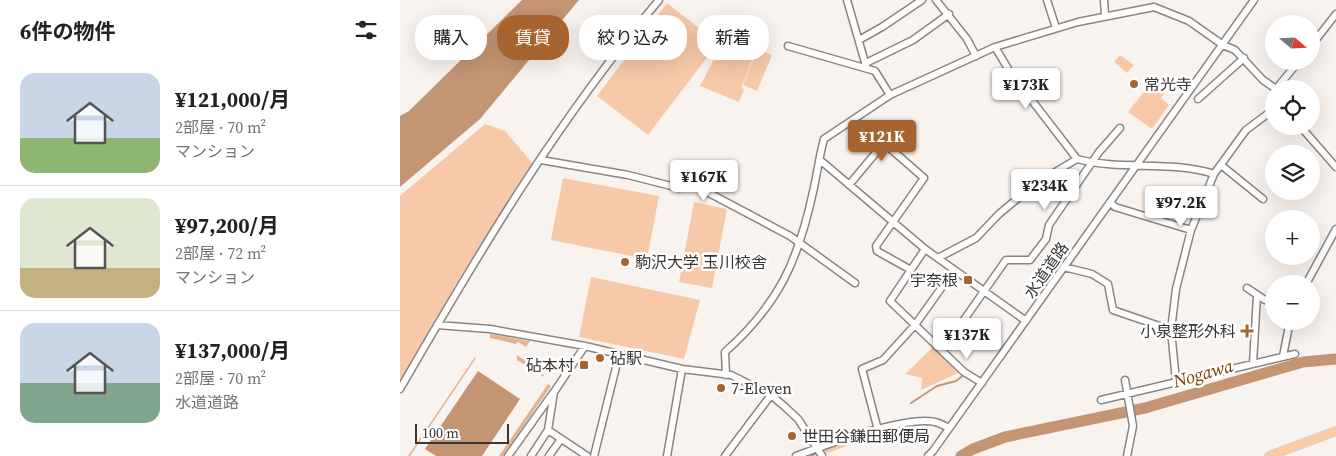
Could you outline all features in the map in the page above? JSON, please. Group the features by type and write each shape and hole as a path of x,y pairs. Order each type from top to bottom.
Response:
{"main road":[{"path":"1269,456 1336,431"}],"street":[{"path":"400,389 494,228 575,108 622,44 659,0"},
{"path":"847,0 866,65"},
{"path":"859,40 922,0"},
{"path":"936,0 949,14 976,56"},
{"path":"1047,0 1056,28"},
{"path":"1104,0 1105,16"},
{"name":"水道道路","path":"928,456 1254,0"},
{"path":"726,375 724,352 757,322 772,301 800,243 826,136 890,95 995,48 1056,28 1154,7 1189,21 1223,45 1235,50 1265,81"},
{"path":"866,65 913,40 949,14"},
{"path":"1320,34 1336,14"},
{"path":"788,46 866,65 876,71 890,95"},
{"path":"995,48 1010,72 1077,159 1092,163 1135,167 1195,168 1214,174"},
{"path":"1198,99 1244,58"},
{"path":"1283,80 1292,70"},
{"path":"1176,381 1171,330 1176,289 1191,230 1214,174 1246,130 1265,116"},
{"path":"942,351 1006,260 1030,260 1046,239 1049,225 1092,163 1120,128"},
{"path":"849,185 884,144 906,129"},
{"path":"1308,135 1336,167"},
{"path":"884,144 924,178 876,246 877,251 911,270"},
{"path":"938,258 976,238 1036,184 1077,159"},
{"path":"541,160 628,175 679,188 686,182 692,184 748,212 800,243 855,282"},
{"path":"820,160 925,249 1026,321"},
{"path":"1221,166 1263,199"},
{"path":"1110,202 1115,207 1191,230"},
{"path":"1311,275 1336,229"},
{"path":"925,249 890,301 964,372 982,383"},
{"path":"1064,267 1092,274 1108,284 1113,310 1171,330"},
{"path":"878,430 862,369 884,360 915,325 954,270"},
{"path":"1247,288 1265,299"},
{"path":"1253,363 1257,296"},
{"path":"437,325 490,329 585,346 682,369 731,375 771,395 798,419 822,456"},
{"path":"1283,356 1288,330"},
{"path":"508,456 585,346"},
{"path":"1101,400 1295,354"},
{"path":"594,456 619,355"},
{"path":"667,456 682,369"},
{"path":"1125,380 1133,426 1127,456"},
{"path":"531,456 548,430 554,392"},
{"path":"725,456 771,395"},
{"path":"796,456 898,424 928,421 936,422 949,428"},
{"path":"548,430 587,456"},
{"path":"549,456 560,439"}],"shaded area":[{"path":"522,0 579,0 567,15 507,15"},
{"path":"667,3 682,15 658,15"},
{"path":"687,19 697,27 697,60 705,60 648,135 597,96 624,60 687,60"},
{"path":"497,25 497,60 529,60 480,119 400,187 400,116 409,111 461,60 487,60 487,34"},
{"path":"769,54 772,55 757,91 743,85 753,60 769,60"},
{"path":"1120,55 1134,65 1127,73 1114,62"},
{"path":"714,60 752,60 741,88 744,89 739,102 700,86"},
{"path":"1154,79 1167,89 1161,98 1169,105 1152,129 1128,112"},
{"path":"485,124 505,131 534,165 463,272 400,381 400,196"},
{"path":"563,178 659,196 647,259 551,240"},
{"path":"694,202 727,209 712,288 679,282"},
{"path":"591,277 700,300 684,359 579,337"},
{"path":"490,334 530,341 526,347 518,342 516,344 490,338"},
{"path":"933,347 960,372 921,390 922,378 905,374"},
{"path":"517,355 530,364 532,361 536,364 539,362 544,377 517,360"},
{"path":"475,357 410,456 408,456"},
{"path":"478,371 520,399 482,456 436,456 425,449"},
{"path":"548,384 551,386 503,456 499,456"},
{"path":"863,435 866,439 822,455 819,449"}],"waterway":[{"name":"Nogawa","path":"961,456 973,449 1005,437 1145,408 1303,362 1336,359"},
{"path":"911,403 937,386 956,381 965,374"},
{"path":"811,456 817,453"}],"place":[{"name":"常光寺","path":"1134,84"},
{"name":"駒沢大学 玉川校舎","path":"625,262"},
{"name":"宇奈根","path":"968,280"},
{"name":"小泉整形外科","path":"1247,331"},
{"name":"砧駅","path":"600,358"},
{"name":"砧本村","path":"584,365"},
{"name":"7-Eleven","path":"721,388"},
{"name":"世田谷鎌田郵便局","path":"792,436"}]}
